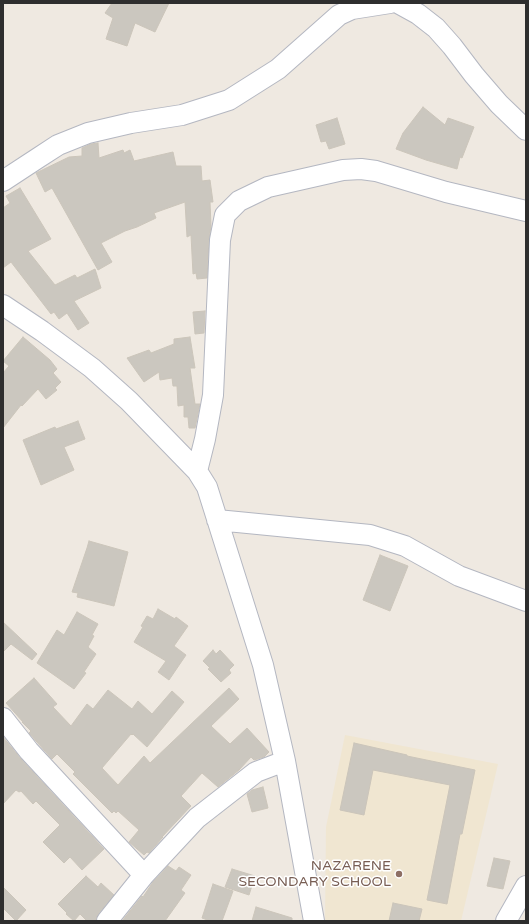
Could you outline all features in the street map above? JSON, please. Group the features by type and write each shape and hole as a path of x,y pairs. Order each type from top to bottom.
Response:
{"street":[{"path":"3,181 58,145 88,133 131,123 182,116 229,100 278,69 339,15 352,9 390,3"},
{"path":"398,3 418,14 436,28 499,104 526,130"},
{"path":"197,471 213,395 220,240 225,215 239,201 268,187 343,170 361,169 376,171 446,192 526,211"},
{"path":"3,305 92,368 129,401 197,471 207,487 263,665 285,761 314,921"},
{"path":"217,520 370,535 405,546 459,576 526,601"},
{"path":"3,718 29,750 144,875"},
{"path":"107,921 144,875 197,818 256,772 285,761"},
{"path":"506,921 524,894"}],"shaded area":[{"name":"NAZARENE SECONDARY SCHOOL","path":"345,735 498,764 461,921 325,921 326,827"}],"building":[{"path":"112,3 169,3 155,32 135,23 127,46 106,39 113,18 105,13"},
{"path":"423,107 445,125 448,118 474,127 462,158 460,157 457,169 396,149 403,133"},
{"path":"337,118 345,144 329,149 326,141 321,142 316,125"},
{"path":"98,143 99,158 123,150 124,153 130,150 134,161 173,152 176,166 201,166 202,181 210,180 213,202 210,202 211,226 207,278 197,279 196,273 193,274 191,235 187,237 185,202 154,213 156,218 101,243 112,262 98,270 52,188 45,192 36,173 69,157 82,156 82,148"},
{"path":"20,188 51,239 28,251 55,285 75,275 77,278 95,269 101,288 74,301 89,323 78,330 67,313 59,319 54,312 51,314 11,262 3,268 3,208 10,203 6,196"},
{"path":"205,311 204,333 195,334 193,312"},
{"path":"23,337 50,360 57,369 53,373 61,382 55,388 57,390 46,399 38,389 22,406 21,405 3,428 3,373 9,366 3,361"},
{"path":"190,337 195,368 190,368 195,404 200,404 195,428 189,428 188,417 184,417 184,405 178,406 177,386 173,386 172,378 160,380 159,372 144,382 127,358 149,350 151,353 174,344 174,339"},
{"path":"78,421 85,439 64,447 74,470 41,485 23,440 55,427 56,429"},
{"path":"89,541 128,552 114,606 77,597 78,593 72,592"},
{"path":"380,555 408,566 390,611 363,600"},
{"path":"158,609 175,619 176,617 188,626 174,646 186,655 169,680 158,672 166,661 134,642 143,627 141,626 147,616 153,619"},
{"path":"77,612 98,624 88,647 96,654 84,672 86,673 74,689 37,663 57,630 64,635"},
{"path":"3,622 37,654 32,660 11,644 3,652"},
{"path":"213,650 216,654 220,650 234,665 229,670 231,673 221,682 208,669 210,668 203,661"},
{"path":"34,678 57,704 53,707 71,726 87,704 93,709 108,690 132,709 138,701 152,714 172,691 184,702 147,747 133,734 131,734 102,768 118,785 144,756 150,763 229,688 239,699 211,726 230,744 247,728 269,752 264,757 254,760 251,757 239,770 218,787 202,773 181,796 191,806 149,853 147,852 144,855 129,842 139,830 118,811 116,813 114,811 112,813 73,774 75,772 57,754 52,759 29,733 31,731 6,703"},
{"path":"3,737 21,759 104,849 82,870 70,857 64,863 43,842 60,825 36,801 33,804 21,791 19,792 16,790 3,804"},
{"path":"354,743 475,770 462,834 460,834 447,904 427,900 450,785 373,770 364,815 340,810"},
{"path":"263,787 268,808 252,812 247,794 252,790"},
{"path":"494,858 510,861 503,889 487,886"},
{"path":"168,866 176,871 179,867 191,875 181,890 185,893 165,921 122,921 142,896 143,897 153,882"},
{"path":"232,869 255,876 249,895 225,887"},
{"path":"86,876 98,887 101,883 114,895 98,914 96,921 87,921 80,914 74,921 58,904"},
{"path":"213,884 233,891 222,921 210,921 202,918"},
{"path":"3,887 26,910 16,921 3,908"},
{"path":"393,903 422,909 419,921 389,921"},
{"path":"256,907 292,918 292,921 252,921"}],"place":[{"name":"NAZARENE SECONDARY SCHOOL","path":"399,874"}]}
